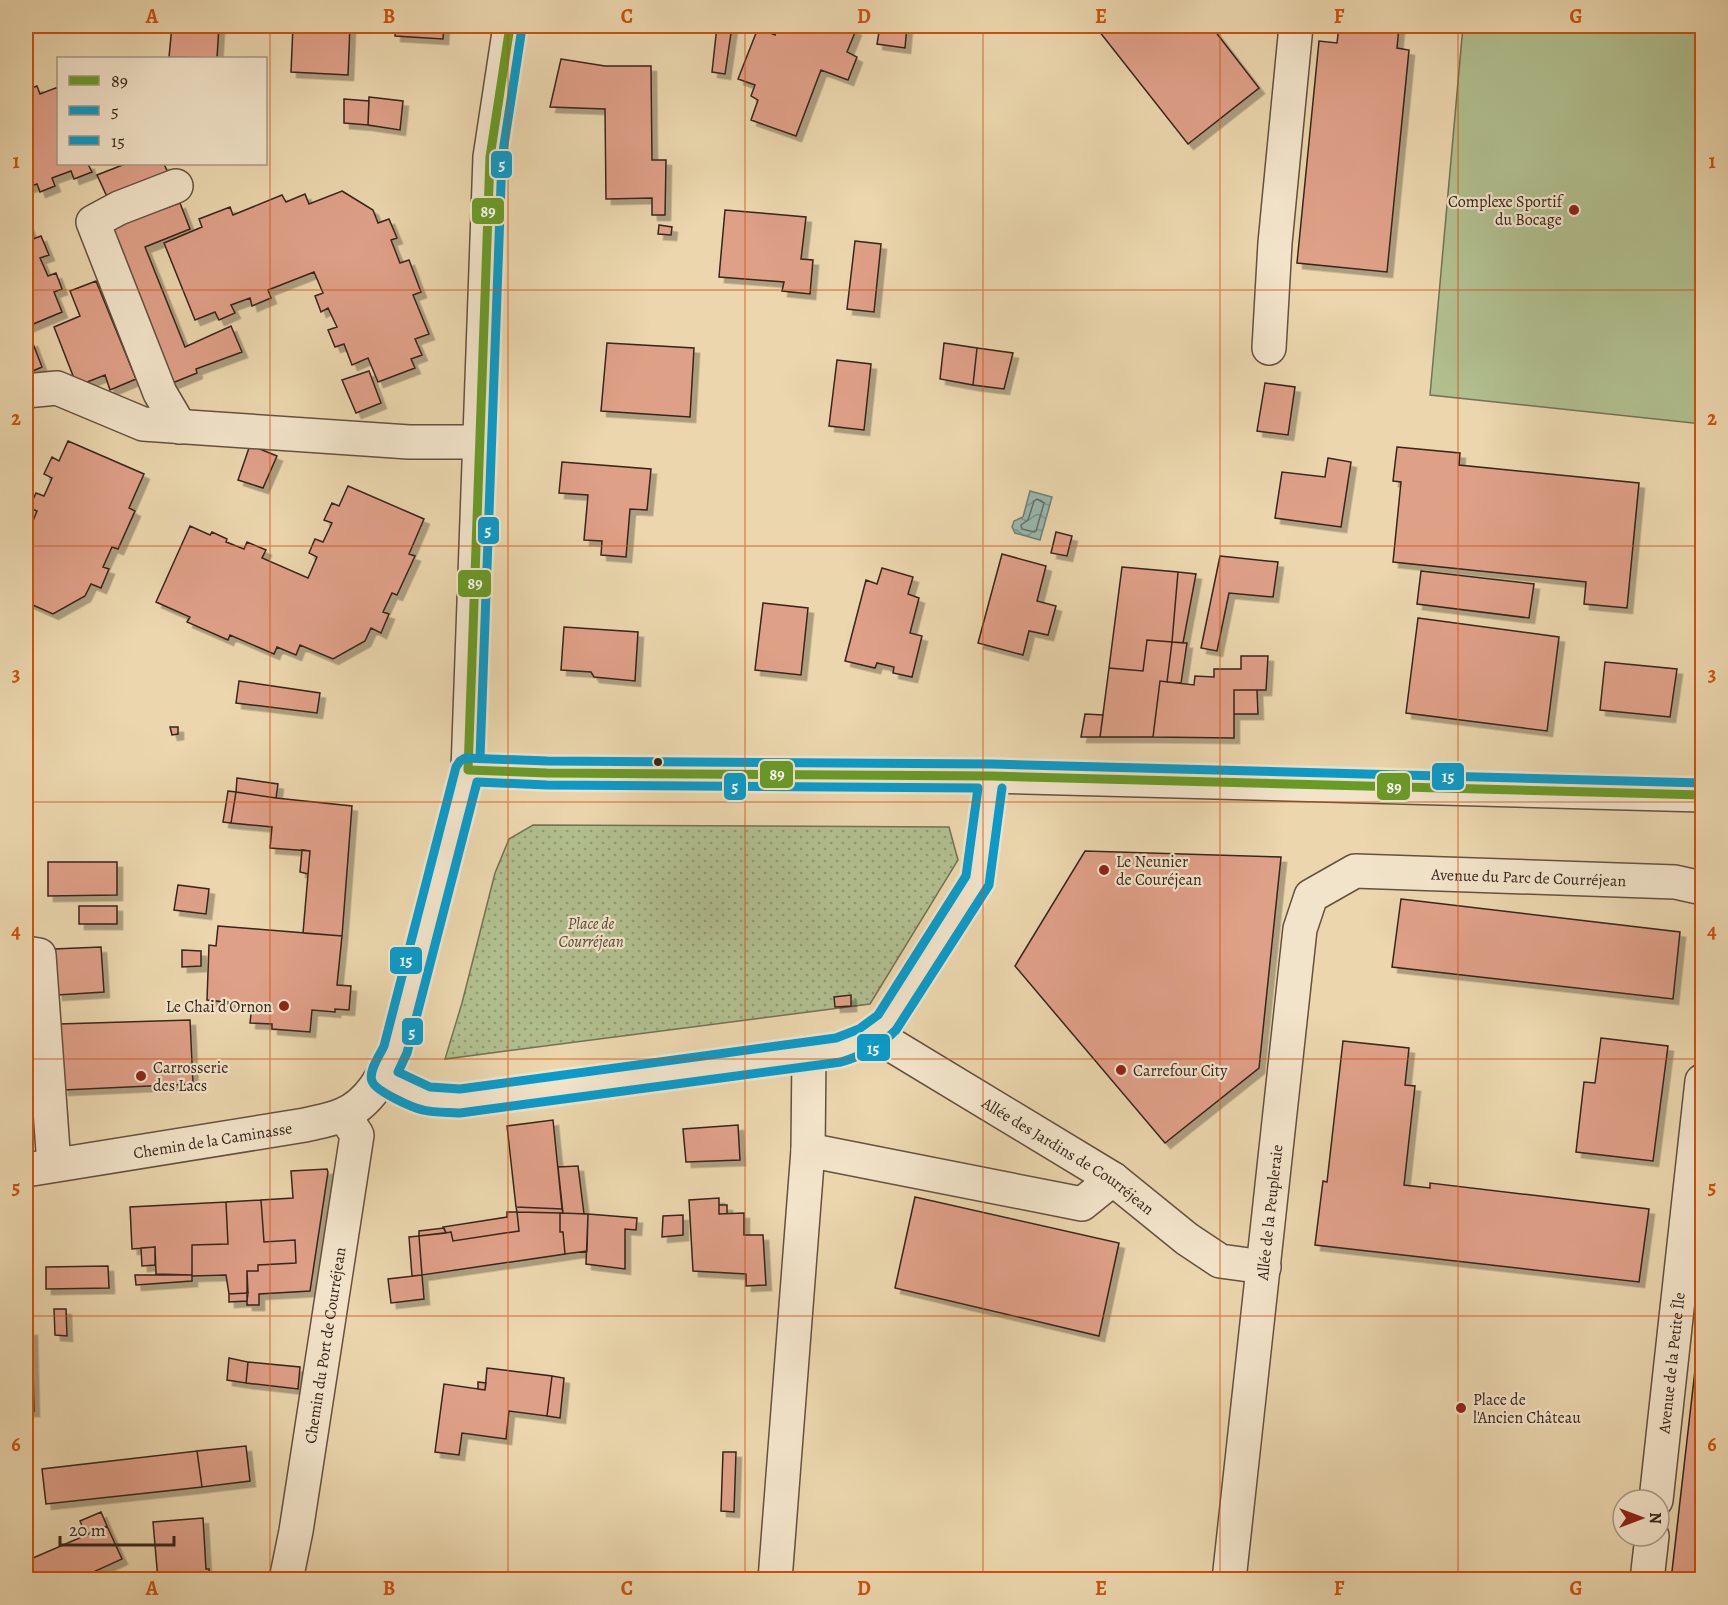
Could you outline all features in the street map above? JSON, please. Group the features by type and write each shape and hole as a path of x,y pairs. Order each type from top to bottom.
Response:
{"street":[{"name":"Chemin de la Caminasse","path":"40,1168 305,1125 344,1115 368,1098 383,1077 395,1050 468,770 490,157 510,26"},
{"path":"1269,348 1275,243 1296,26"},
{"path":"176,186 119,208 93,222 160,393 180,427"},
{"path":"26,391 57,388 143,424 409,442 480,442"},
{"path":"468,770 547,773 992,776 1702,795"},
{"path":"383,1077 411,1093 428,1099 460,1101 839,1050 859,1044 875,1035 887,1023 978,880 992,776"},
{"name":"Avenue du Parc de Courréjean","path":"1354,871 1675,882 1702,888"},
{"name":"Allée de la Peupleraie","path":"1229,1580 1300,929 1311,896 1354,871"},
{"path":"26,953 39,955 40,1168"},
{"name":"Allée des Jardins de Courréjean","path":"875,1035 1113,1179 1187,1239 1220,1261 1264,1267"},
{"path":"775,1580 808,1150 809,1053"},
{"name":"Avenue de la Petite Île","path":"1658,1488 1691,1273 1702,1081"},
{"name":"Chemin du Port de Courréjean","path":"286,1580 298,1520 357,1135 344,1115"},
{"path":"808,1150 1082,1204 1113,1179"},
{"path":"1647,1580 1651,1548"}],"green space":[{"name":"Complexe Sportif du Bocage","path":"1463,26 1702,26 1702,424 1430,395"},
{"name":"Place de Courréjean","path":"533,825 949,827 958,860 870,1004 445,1059 462,1003 495,873 509,839"}],"water":[{"path":"1030,491 1052,497 1040,540 1015,533 1012,527 1014,521 1023,517"}],"building":[{"path":"172,26 219,26 217,57 169,57"},
{"path":"293,26 350,26 348,75 291,72"},
{"path":"396,26 444,26 443,39 395,36"},
{"path":"717,26 732,26 725,74 712,72"},
{"path":"778,26 845,26 856,30 847,52 857,57 848,80 821,70 796,136 751,120 758,100 751,96 755,85 738,79 758,28 775,35"},
{"path":"880,26 907,26 905,48 877,44"},
{"path":"1095,26 1211,26 1259,88 1188,144"},
{"path":"1339,26 1399,26 1397,48 1409,50 1387,272 1297,263 1319,41 1337,43"},
{"path":"561,59 605,66 651,66 652,160 666,160 665,215 652,215 652,198 606,199 605,109 550,107"},
{"path":"37,86 40,94 57,87 57,165 88,165 92,172 74,179 71,171 52,178 55,186 40,192 37,184 26,188 26,90"},
{"path":"369,97 403,101 400,130 368,125"},
{"path":"344,99 369,101 368,125 344,123"},
{"path":"122,165 164,165 169,175 109,201 97,175"},
{"path":"342,191 373,210 378,223 389,219 397,238 391,240 400,263 409,260 421,292 413,295 429,334 415,339 422,355 411,359 415,368 378,382 368,358 352,365 344,344 335,347 328,330 337,327 328,308 321,312 315,296 323,293 314,272 268,290 271,298 252,306 250,298 231,305 235,313 219,320 215,312 195,320 164,243 202,227 199,219 230,207 233,215 282,195 286,202 305,194 309,204"},
{"path":"180,203 190,229 145,247 185,347 231,326 242,352 196,369 197,373 170,384 107,229"},
{"path":"725,210 806,217 801,259 813,260 810,294 782,291 784,282 719,277"},
{"path":"26,219 33,239 41,236 49,255 40,258 48,276 56,273 62,289 54,292 62,312 26,327"},
{"path":"659,225 672,227 671,235 658,234"},
{"path":"855,241 881,244 874,312 847,309"},
{"path":"96,281 136,379 110,390 105,375 77,386 54,327 80,316 70,291"},
{"path":"32,341 42,367 26,374 26,344"},
{"path":"607,343 694,348 690,417 601,411"},
{"path":"944,343 977,348 973,385 940,379"},
{"path":"977,348 1013,353 1004,389 973,385"},
{"path":"837,360 871,364 864,430 829,426"},
{"path":"369,371 381,403 356,413 342,380"},
{"path":"1265,383 1295,387 1288,435 1257,431"},
{"path":"68,441 144,474 129,508 135,511 118,549 112,547 103,567 109,569 101,588 91,584 85,596 53,614 26,602 26,532 28,533 37,511 29,508 36,493 44,496 52,478 44,474 52,457 59,461"},
{"path":"250,445 277,456 263,488 238,480"},
{"path":"1397,447 1460,453 1459,465 1639,483 1627,608 1584,604 1586,582 1393,562 1401,482 1393,481"},
{"path":"1328,458 1351,462 1341,527 1275,518 1282,472 1325,477"},
{"path":"562,462 651,469 647,510 630,509 626,557 601,555 602,541 584,540 588,495 559,493"},
{"path":"348,486 424,519 409,554 415,556 397,595 392,593 383,612 389,614 381,633 371,628 365,641 333,659 300,645 296,655 277,647 274,654 230,635 228,640 187,622 190,617 156,602 190,526 210,535 212,532 227,539 226,542 244,549 247,542 266,550 262,558 308,578 317,557 309,553 315,539 323,542 332,523 324,520 332,503 339,506"},
{"path":"1056,532 1072,536 1067,556 1051,553"},
{"path":"1002,554 1046,566 1037,601 1056,606 1048,635 1029,631 1023,655 978,643"},
{"path":"1220,556 1278,562 1273,597 1229,593 1217,651 1201,648"},
{"path":"1122,567 1178,572 1172,642 1147,640 1143,671 1109,668"},
{"path":"882,568 913,577 908,594 919,598 910,633 922,636 912,677 893,673 894,667 877,663 875,668 845,661 866,580 877,584"},
{"path":"1421,571 1534,584 1529,618 1417,604"},
{"path":"1178,572 1196,574 1183,643 1172,642"},
{"path":"763,603 808,608 801,675 755,670"},
{"path":"1418,618 1559,637 1547,731 1406,713"},
{"path":"564,627 638,632 635,681 594,677 591,672 561,670"},
{"path":"1147,640 1172,642 1167,682 1160,681 1153,737 1100,737 1109,668 1143,671"},
{"path":"1172,642 1187,643 1181,683 1167,682"},
{"path":"1241,656 1268,656 1266,690 1234,690 1234,738 1153,737 1160,681 1194,685 1195,676 1214,677 1214,669 1241,669"},
{"path":"1605,662 1677,669 1670,717 1600,710"},
{"path":"239,681 320,693 317,713 236,703"},
{"path":"1234,690 1257,690 1258,714 1234,714"},
{"path":"1085,714 1103,715 1100,737 1081,737"},
{"path":"170,727 178,727 178,734 172,735"},
{"path":"237,778 278,784 276,798 236,792"},
{"path":"228,791 236,792 231,823 223,822"},
{"path":"236,792 352,806 342,936 303,933 310,851 270,848 272,827 231,823"},
{"path":"302,850 310,851 308,874 300,872"},
{"path":"1085,851 1281,857 1259,1068 1165,1143 1015,966"},
{"path":"48,862 117,862 117,895 48,896"},
{"path":"178,885 209,889 206,914 174,910"},
{"path":"1401,899 1680,932 1673,999 1392,967"},
{"path":"79,906 117,906 117,924 79,924"},
{"path":"218,926 342,936 337,985 351,986 349,1010 335,1009 335,1012 312,1010 310,1032 272,1029 272,1024 250,1023 252,1005 207,1000 209,945 216,946"},
{"path":"101,947 104,992 57,995 54,949"},
{"path":"182,950 201,951 201,966 182,967"},
{"path":"851,995 851,1006 835,1007 834,997"},
{"path":"190,1020 193,1084 63,1090 59,1024"},
{"path":"1601,1038 1668,1046 1653,1161 1576,1152 1584,1082 1595,1083"},
{"path":"1343,1041 1409,1048 1405,1085 1415,1086 1404,1185 1430,1188 1430,1183 1649,1209 1639,1282 1315,1245 1323,1181 1327,1182"},
{"path":"553,1120 562,1209 516,1207 507,1126"},
{"path":"738,1125 740,1160 686,1162 683,1129"},
{"path":"578,1166 584,1214 563,1213 558,1167"},
{"path":"327,1169 310,1291 259,1294 259,1305 247,1305 247,1271 258,1271 258,1265 296,1263 295,1240 264,1242 261,1200 293,1198 291,1171"},
{"path":"915,1197 1119,1243 1099,1336 895,1288"},
{"path":"719,1198 719,1214 744,1213 744,1235 763,1235 766,1285 746,1286 746,1274 693,1271 689,1200"},
{"path":"261,1200 264,1242 295,1240 296,1263 258,1265 258,1271 247,1271 248,1293 229,1294 226,1275 192,1276 192,1245 228,1244 226,1202"},
{"path":"226,1202 228,1244 192,1245 192,1275 156,1274 155,1247 132,1249 130,1207"},
{"path":"719,1205 727,1205 727,1214 719,1214"},
{"path":"516,1207 562,1209 563,1213 517,1212"},
{"path":"507,1212 517,1212 519,1231 453,1241 451,1232 446,1233 443,1227 507,1217"},
{"path":"517,1212 560,1213 560,1232 563,1232 565,1254 422,1275 419,1236 451,1232 453,1241 519,1231"},
{"path":"560,1213 588,1214 587,1251 565,1254 563,1232 560,1232"},
{"path":"588,1214 637,1218 636,1230 625,1229 625,1269 586,1264"},
{"path":"683,1215 683,1235 662,1237 663,1216"},
{"path":"444,1228 446,1233 419,1236 419,1231"},
{"path":"419,1236 422,1275 412,1276 409,1237"},
{"path":"155,1247 155,1265 142,1266 141,1248"},
{"path":"108,1266 109,1288 46,1289 46,1267"},
{"path":"135,1275 192,1275 192,1281 136,1285"},
{"path":"422,1275 424,1299 391,1303 388,1279"},
{"path":"248,1293 247,1301 229,1302 229,1294"},
{"path":"54,1309 66,1309 67,1336 55,1335"},
{"path":"1702,1309 1702,1580 1671,1580"},
{"path":"26,1330 32,1330 34,1411 26,1411"},
{"path":"229,1358 248,1362 246,1383 227,1380"},
{"path":"248,1362 300,1367 298,1389 246,1383"},
{"path":"487,1368 552,1376 547,1416 509,1411 506,1439 462,1433 459,1455 435,1452 444,1384 485,1390"},
{"path":"552,1376 564,1378 560,1418 547,1416"},
{"path":"478,1382 486,1383 485,1390 478,1389"},
{"path":"246,1446 250,1481 202,1487 197,1451"},
{"path":"197,1451 202,1487 46,1504 42,1469"},
{"path":"723,1452 736,1452 734,1512 721,1511"},
{"path":"101,1512 107,1526 86,1535 80,1521"},
{"path":"203,1518 206,1569 209,1569 210,1580 158,1580 153,1522"},
{"path":"107,1526 122,1559 76,1580 30,1580 26,1570 26,1561"},
{"path":"1279,1574 1324,1580 1278,1580"}],"transit line":[{"name":"89","path":"468,770 490,157 510,26"},
{"name":"5","path":"480,758 502,158 522,28"},
{"name":"15","path":"1002,788 989,885 896,1030 877,1046 856,1057 841,1062 460,1113 418,1109 387,1094 372,1081 373,1068 384,1046 456,767 465,758 547,761 992,764 1702,783"},
{"name":"89","path":"468,770 547,773 992,776 1702,795"},
{"name":"5","path":"477,782 547,785 978,788 966,876 878,1015 859,1029 836,1038 460,1089 430,1087 398,1072 407,1053 477,782"}],"place":[{"name":"Complexe Sportif du Bocage","path":"1574,210"},
{"name":"Le Neunier de Couréjean","path":"1104,870"},
{"name":"Le Chai d'Ornon","path":"284,1006"},
{"name":"Carrefour City","path":"1121,1070"},
{"name":"Carrosserie des Lacs","path":"141,1076"},
{"name":"Place de l'Ancien Château","path":"1461,1408"}]}
